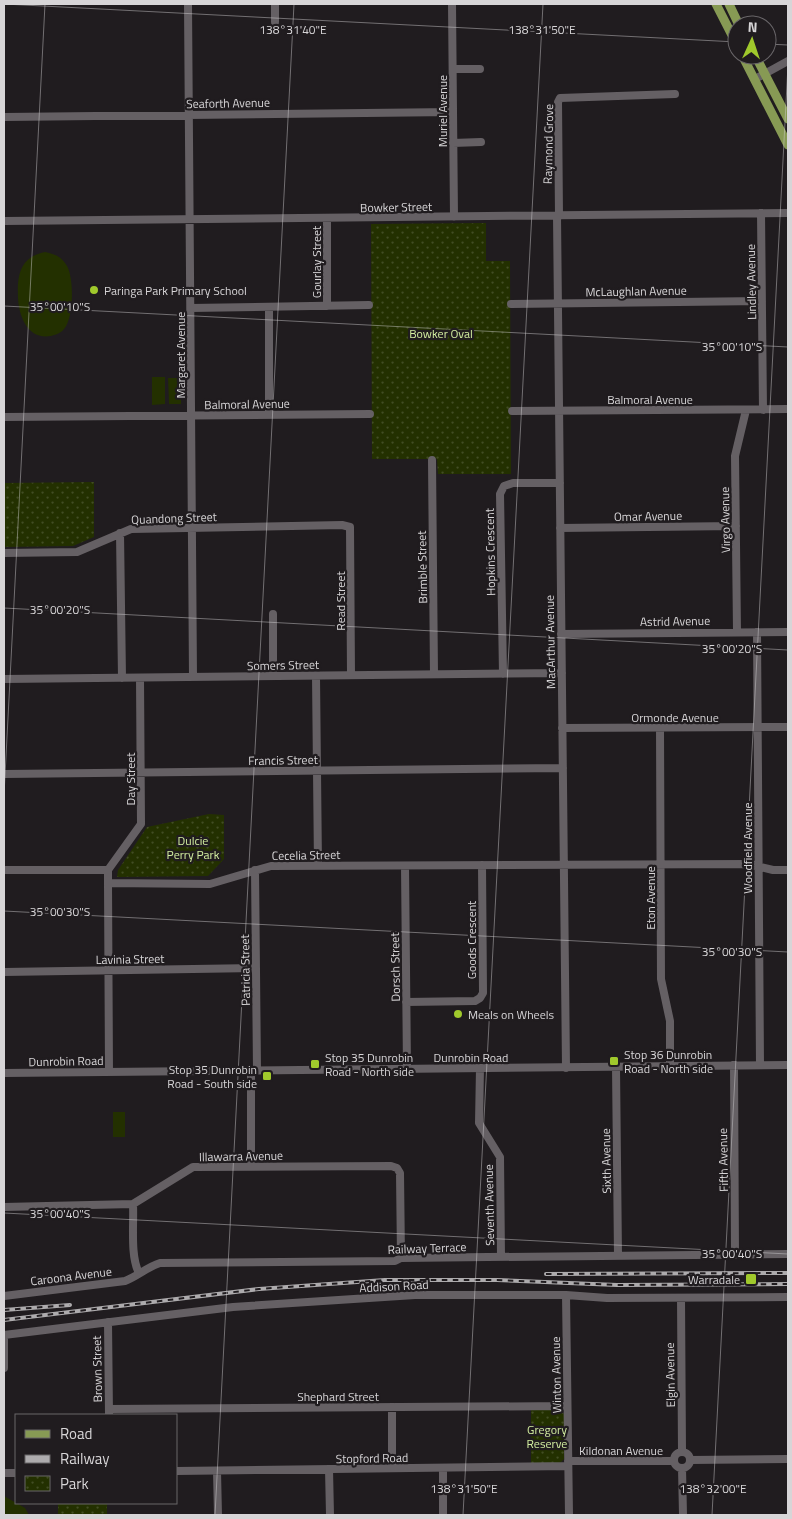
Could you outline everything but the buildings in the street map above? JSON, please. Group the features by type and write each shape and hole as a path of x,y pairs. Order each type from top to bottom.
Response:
{"main road":[{"path":"716,4 727,25"},
{"path":"747,65 788,145"},
{"path":"760,65 788,119"}],"street":[{"name":"Margaret Avenue","path":"188,4 194,677"},
{"path":"274,4 275,22"},
{"name":"Muriel Avenue","path":"452,4 454,217"},
{"path":"755,79 788,61"},
{"path":"453,69 480,69"},
{"name":"Raymond Grove","path":"558,216 558,102 560,98 675,94"},
{"name":"Seaforth Avenue","path":"4,117 453,112"},
{"path":"454,142 481,142"},
{"name":"Lindley Avenue","path":"761,213 763,410"},
{"name":"Bowker Street","path":"4,221 788,213"},
{"name":"MacArthur Avenue","path":"558,216 566,1068"},
{"name":"Gourlay Street","path":"327,218 327,306"},
{"name":"McLaughlan Avenue","path":"510,304 762,300"},
{"path":"191,308 368,306"},
{"path":"269,307 269,414"},
{"name":"Balmoral Avenue","path":"512,411 788,409"},
{"name":"Virgo Avenue","path":"737,632 735,456 746,410"},
{"name":"Balmoral Avenue","path":"4,417 370,414"},
{"name":"Brimble Street","path":"432,460 434,674"},
{"name":"Hopkins Crescent","path":"503,674 500,494 504,486 513,483 560,483"},
{"name":"Omar Avenue","path":"560,528 736,526"},
{"name":"Quandong Street","path":"4,553 77,552 131,528 350,527"},
{"name":"Read Street","path":"350,527 351,675"},
{"path":"120,533 122,678"},
{"path":"273,614 273,676"},
{"name":"Woodfield Avenue","path":"757,632 760,1065"},
{"name":"Astrid Avenue","path":"561,634 788,632"},
{"name":"Somers Street","path":"4,679 562,673"},
{"path":"316,676 318,866"},
{"name":"Day Street","path":"108,870 141,824 140,678"},
{"name":"Ormonde Avenue","path":"562,728 788,727"},
{"name":"Eton Avenue","path":"660,728 661,979 670,1022 670,1066"},
{"name":"Francis Street","path":"4,774 563,768"},
{"name":"Cecelia Street","path":"108,883 210,884 271,866 748,864 773,870 788,870"},
{"name":"Dorsch Street","path":"404,866 407,1069"},
{"name":"Goods Crescent","path":"406,1002 475,1001 483,993 482,866"},
{"path":"4,870 108,870 109,1072"},
{"name":"Patricia Street","path":"251,1167 256,968 255,870"},
{"name":"Lavinia Street","path":"4,972 256,968"},
{"name":"Fifth Avenue","path":"734,1065 736,1255"},
{"name":"Dunrobin Road","path":"4,1073 788,1065"},
{"name":"Sixth Avenue","path":"616,1067 618,1256"},
{"name":"Seventh Avenue","path":"480,1068 479,1123 500,1157 501,1257"},
{"name":"Illawarra Avenue","path":"133,1204 193,1167 391,1166 397,1168 400,1173 401,1258"},
{"path":"4,1207 133,1204 134,1258 139,1273"},
{"name":"Railway Terrace","path":"139,1273 150,1266 160,1263 395,1260 401,1258 788,1254"},
{"name":"Caroona Avenue","path":"4,1296 125,1281 139,1273"},
{"name":"Addison Road","path":"4,1335 234,1308 415,1295 566,1295 607,1298 788,1297"},
{"name":"Winton Avenue","path":"566,1295 569,1515"},
{"name":"Elgin Avenue","path":"680,1298 682,1452"},
{"name":"Brown Street","path":"108,1322 109,1412"},
{"path":"4,1335 4,1368"},
{"name":"Shephard Street","path":"109,1412 567,1406"},
{"path":"392,1407 392,1468"},
{"path":"682,1452 689,1455 690,1460 689,1465 682,1468 676,1465 674,1461 677,1454 682,1452"},
{"path":"690,1460 788,1459"},
{"name":"Kildonan Avenue","path":"568,1464 674,1461"},
{"name":"Stopford Road","path":"178,1471 443,1468 568,1464"},
{"path":"443,1468 443,1515"},
{"path":"682,1468 683,1515"},
{"path":"329,1469 330,1515"},
{"path":"217,1471 218,1515"}],"green space":[{"name":"Bowker Oval","path":"486,223 486,261 510,261 511,474 438,474 437,459 372,459 371,224"},
{"path":"45,252 58,256 63,260 69,272 72,288 70,316 67,324 60,333 51,336 43,336 31,331 26,326 20,313 19,305 18,282 22,268 30,258"},
{"path":"152,377 165,377 165,404 152,405"},
{"path":"168,378 181,378 181,404 169,404"},
{"path":"94,482 94,537 73,546 4,547 4,483"},
{"name":"Dulcie Perry Park","path":"209,814 224,815 224,859 208,876 117,877 118,870 147,827"},
{"path":"113,1112 125,1112 125,1137 113,1137"},
{"name":"Gregory Reserve","path":"531,1410 560,1410 564,1414 564,1459 560,1463 531,1463"},
{"path":"4,1496 25,1508 29,1515 4,1515"},
{"path":"58,1504 107,1504 107,1515 58,1515"}],"railway":[{"path":"546,1274 788,1273"},
{"path":"4,1320 259,1289 385,1280 497,1280 617,1285 788,1284"},
{"path":"4,1310 70,1305"}],"place":[{"name":"Paringa Park Primary School","path":"94,290"},
{"name":"Meals on Wheels","path":"458,1014"},
{"name":"Stop 36 Dunrobin Road - North side","path":"614,1061"},
{"name":"Stop 35 Dunrobin Road - North side","path":"315,1064"},
{"name":"Stop 35 Dunrobin Road - South side","path":"267,1076"},
{"name":"Warradale","path":"751,1279"}]}
